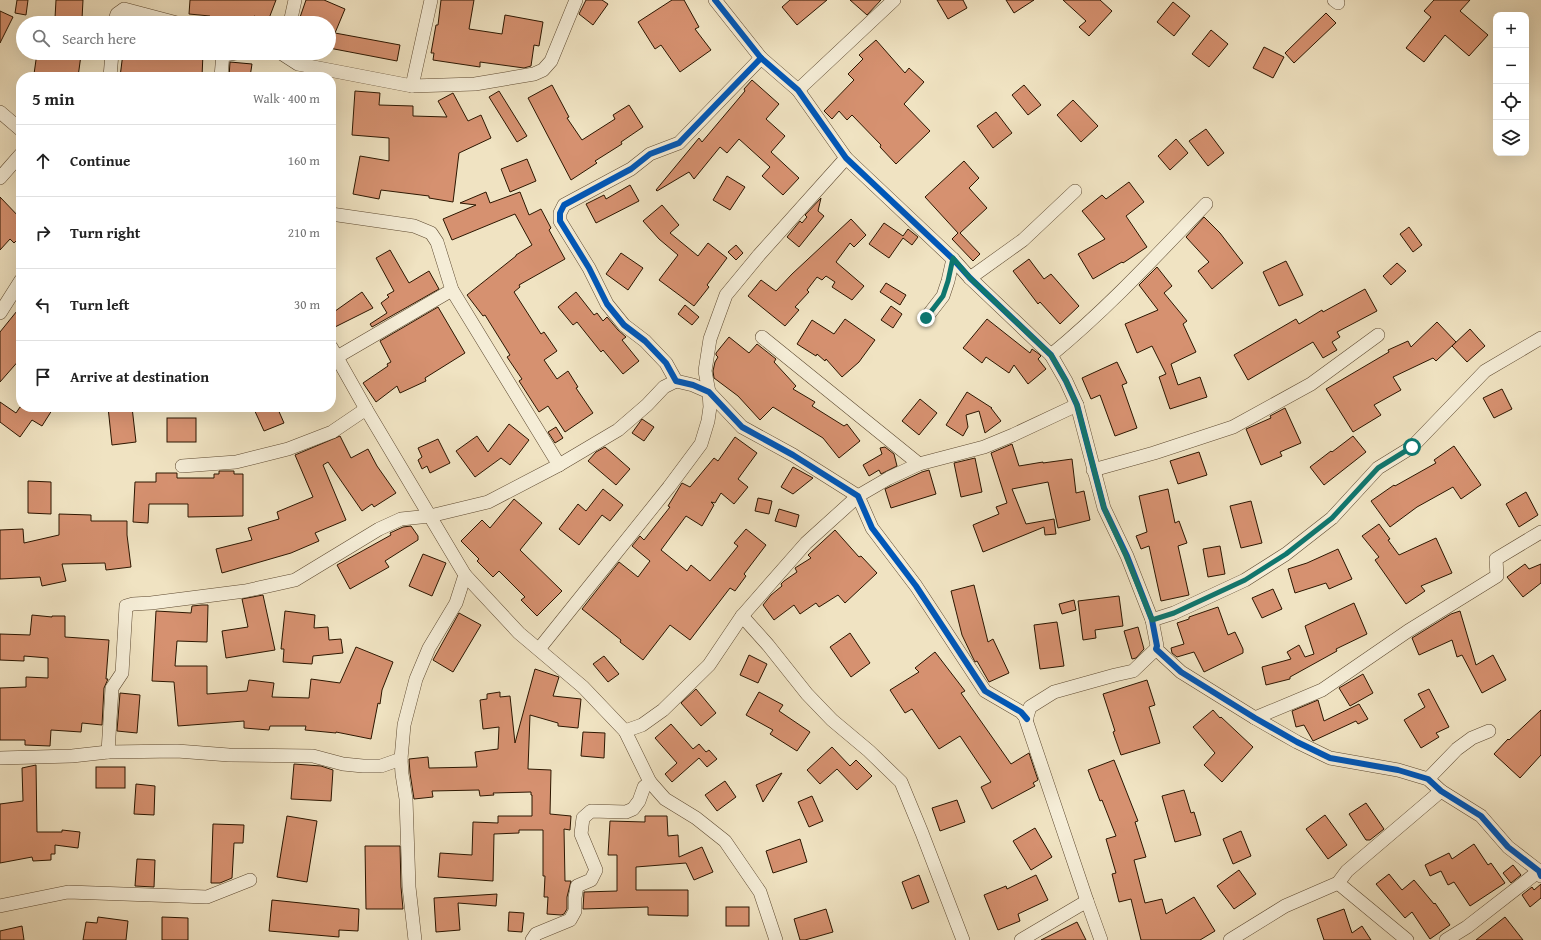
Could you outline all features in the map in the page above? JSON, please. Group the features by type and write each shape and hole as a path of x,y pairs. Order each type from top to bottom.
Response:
{"street":[{"path":"292,16 295,0"},
{"path":"412,86 431,0"},
{"path":"291,60 298,64 412,86 475,84 534,74 543,70 551,61 576,0"},
{"path":"715,0 761,58 798,90 846,158 953,258 970,278 1051,355 1066,381 1077,405 1104,508 1126,556 1152,620 1157,646 1156,649 1133,671 1054,692 1030,707 1027,719"},
{"path":"798,90 894,0"},
{"path":"117,16 124,5 156,16"},
{"path":"676,381 666,363 645,341 624,325 607,304 589,268 560,221 560,213 564,205 631,169 650,154 679,143 761,58"},
{"path":"110,72 111,60"},
{"path":"223,72 226,60"},
{"path":"0,112 16,126"},
{"path":"539,649 669,487 701,444 708,421 710,407 705,371 710,339 726,295 759,255 846,158"},
{"path":"0,178 16,160"},
{"path":"970,278 1023,240 1074,192"},
{"path":"1051,355 1123,290 1206,204"},
{"path":"336,215 414,226 431,233 437,242 452,290 559,465"},
{"path":"926,318 943,296 953,258"},
{"path":"0,313 16,288"},
{"path":"336,351 452,290"},
{"path":"1093,470 1154,453 1233,427 1311,384 1378,335"},
{"path":"762,337 919,464"},
{"path":"1152,620 1174,613 1245,580 1286,554 1332,518 1378,468 1412,447 1485,371 1541,338"},
{"path":"336,356 366,409 465,575 519,633 584,686 625,730 650,782 665,799 696,818 725,841 760,892 776,940"},
{"path":"108,752 112,688 122,673 126,606 245,591 294,580 385,526 401,519 430,516 488,502 559,465 618,430 647,406 664,387 676,381 694,385 709,392 742,427 792,455 858,496 872,528 916,586 984,691 1021,712 1027,719 1101,940"},
{"path":"625,730 642,725 663,710 708,664 742,616 806,543 858,496 889,478 919,464 984,447 1077,405"},
{"path":"182,466 236,462 288,449 332,432 366,409"},
{"path":"1255,718 1322,690 1408,631 1497,576 1496,559 1541,532"},
{"path":"415,940 409,887 406,799 401,759 404,725 416,679 429,648 456,603 465,575"},
{"path":"742,616 768,645 812,700 901,782 963,940"},
{"path":"1156,649 1181,672 1255,718 1297,742 1330,758 1398,770 1428,779 1441,791 1481,816 1508,847 1540,874 1467,927 1446,940"},
{"path":"1428,779 1457,749 1472,738 1490,731"},
{"path":"0,758 72,756 108,752 177,751 229,755 313,756 343,764 363,766 381,766 401,759"},
{"path":"532,940 536,934 570,920 575,911 577,886 591,880 596,870 581,834 583,818 591,812 606,810 626,812 633,809 639,801 644,787 650,782"},
{"path":"1230,940 1285,906 1338,883 1347,871 1441,791"},
{"path":"0,906 68,892 207,897 250,880"},
{"path":"1338,883 1407,940"},
{"path":"1021,940 1087,901"}],"building":[{"path":"17,0 28,0 26,15 15,13"},
{"path":"56,0 83,0 82,16 55,16"},
{"path":"190,0 276,0 270,16 210,16 189,14"},
{"path":"306,0 324,0 345,9 336,31 336,16 300,16"},
{"path":"441,0 474,0 469,29 502,34 505,15 543,22 539,46 534,45 531,66 524,68 480,62 480,67 433,60 434,53 431,53 436,25 438,25"},
{"path":"586,0 602,0 608,4 593,25 579,14"},
{"path":"672,0 684,0 699,27 695,29 711,50 680,72 661,45 655,49 638,22"},
{"path":"790,0 827,0 797,25 782,7"},
{"path":"850,0 881,0 867,15"},
{"path":"937,0 963,0 967,8 948,19"},
{"path":"1006,0 1034,0 1014,13"},
{"path":"1063,0 1100,0 1112,11 1089,36 1079,27 1086,21"},
{"path":"1434,0 1470,0 1460,11 1488,35 1469,56 1445,35 1424,62 1406,48 1431,17 1424,11"},
{"path":"1173,2 1190,16 1174,36 1157,22"},
{"path":"0,11 13,17 0,43"},
{"path":"1326,13 1336,23 1294,63 1285,53"},
{"path":"1211,30 1228,44 1209,67 1192,54"},
{"path":"336,33 400,45 397,61 336,49"},
{"path":"876,40 905,73 909,68 924,82 904,104 930,131 896,164 880,147 881,145 852,115 847,120 839,111 832,119 824,111 854,80 848,74 863,59 859,55"},
{"path":"1264,47 1284,57 1273,78 1253,68"},
{"path":"36,60 80,60 79,72 34,72"},
{"path":"122,60 203,60 202,72 121,72"},
{"path":"230,62 252,64 251,72 229,72"},
{"path":"752,80 779,104 766,119 785,136 771,152 799,178 783,195 762,176 770,167 739,139 727,153 720,147 694,179 689,172 657,191 656,190 699,138 702,142 745,91 744,89"},
{"path":"552,85 569,117 567,118 582,140 615,119 613,115 629,105 643,127 621,142 622,144 595,161 597,163 571,180 528,98"},
{"path":"1024,85 1041,105 1028,115 1012,95"},
{"path":"355,91 380,93 379,105 413,106 413,116 447,117 438,101 453,93 468,121 481,115 491,138 459,153 453,202 429,198 429,196 381,190 379,199 353,194 360,156 389,161 389,138 352,135"},
{"path":"499,91 527,136 517,142 489,97"},
{"path":"1073,100 1098,126 1081,142 1057,115"},
{"path":"996,112 1012,133 993,148 977,126"},
{"path":"1206,129 1224,153 1208,166 1189,141"},
{"path":"1176,139 1188,153 1170,170 1158,156"},
{"path":"527,159 536,181 510,192 501,169"},
{"path":"964,161 979,178 969,188 987,208 960,233 980,254 973,261 952,239 958,233 925,197"},
{"path":"727,176 745,187 730,210 713,200"},
{"path":"1129,182 1144,202 1126,216 1147,247 1123,263 1122,262 1093,279 1078,254 1105,239 1082,211 1102,195 1106,199"},
{"path":"630,185 639,201 596,223 586,204 604,195 606,199"},
{"path":"486,192 490,203 520,192 529,215 541,209 551,228 549,230 565,259 519,285 520,287 514,292 541,334 544,332 557,351 544,360 557,379 568,371 578,387 576,388 593,413 565,432 548,406 539,412 519,381 522,379 507,357 510,355 485,315 483,316 467,295 516,255 532,245 515,214 452,240 443,219 476,205 460,203"},
{"path":"0,197 16,214 16,241 14,243 10,239 0,250"},
{"path":"821,198 818,211 824,216 799,247 787,237 800,221 802,223 807,217 805,215"},
{"path":"662,205 679,225 670,233 698,256 708,243 727,258 707,285 709,287 694,306 659,280 678,255 659,239 643,221"},
{"path":"1204,217 1220,233 1243,263 1212,289 1198,271 1209,262 1186,237"},
{"path":"851,219 866,235 854,247 850,243 836,262 864,286 852,300 832,287 835,282 826,276 822,280 817,277 807,290 809,292 795,307 799,310 785,326 748,296 761,280 776,291"},
{"path":"884,223 903,236 908,229 918,237 912,245 903,238 889,258 869,244"},
{"path":"1409,227 1422,245 1413,252 1400,234"},
{"path":"736,245 743,253 736,260 728,252"},
{"path":"390,250 409,283 429,271 439,289 372,327 370,324 387,313 381,303 389,297 387,295 394,291 376,258"},
{"path":"621,253 643,268 628,290 606,274"},
{"path":"1029,259 1044,279 1051,274 1079,306 1060,324 1040,302 1038,304 1013,271"},
{"path":"1286,261 1303,295 1279,306 1263,272"},
{"path":"1397,263 1406,271 1391,285 1383,276"},
{"path":"1157,267 1172,286 1164,293 1187,321 1183,324 1196,352 1171,364 1178,385 1200,377 1207,397 1170,409 1159,377 1166,374 1152,346 1137,353 1125,324 1158,310 1139,285"},
{"path":"886,283 906,295 900,305 880,292"},
{"path":"1365,289 1377,311 1337,332 1340,337 1332,342 1337,350 1323,358 1313,342 1248,380 1234,355 1296,319 1299,324 1322,310 1323,312"},
{"path":"362,292 373,308 336,326 336,310"},
{"path":"576,292 594,315 597,313 603,321 607,317 626,337 622,340 639,361 623,374 603,350 601,352 577,322 573,325 558,307"},
{"path":"685,305 699,317 692,325 678,314"},
{"path":"891,306 902,314 893,328 881,320"},
{"path":"438,307 465,353 425,378 426,381 400,393 397,386 376,402 363,383 388,366 387,364 391,362 380,341"},
{"path":"16,312 16,364 0,382 0,332"},
{"path":"845,319 875,340 859,362 842,377 826,359 825,361 817,354 816,356 797,344 812,320 834,334"},
{"path":"987,319 1030,353 1032,349 1039,354 1041,356 1038,359 1046,369 1028,384 1014,365 1009,373 986,357 982,363 963,348"},
{"path":"1437,322 1456,342 1436,361 1433,358 1393,377 1401,390 1374,405 1381,415 1353,432 1326,389 1389,352 1388,350 1408,341 1411,347"},
{"path":"1470,329 1485,346 1467,362 1452,346"},
{"path":"729,337 749,353 757,344 776,359 774,362 796,386 793,389 815,402 812,406 844,426 847,424 860,441 839,458 823,438 773,407 760,420 738,396 714,378 713,371 718,357 716,353"},
{"path":"1117,362 1127,383 1122,385 1137,428 1115,436 1100,395 1091,399 1082,378"},
{"path":"1502,389 1512,409 1494,418 1483,398"},
{"path":"967,392 992,408 1001,421 985,433 979,411 966,415 968,427 963,436 946,425"},
{"path":"920,399 937,413 919,435 902,421"},
{"path":"0,402 16,413 51,412 42,426 32,420 20,437 0,422"},
{"path":"1285,408 1301,443 1280,452 1282,456 1261,465 1246,429 1271,418 1270,416"},
{"path":"109,412 133,412 136,442 112,445"},
{"path":"255,412 279,412 284,423 264,431"},
{"path":"167,418 196,418 196,442 167,442"},
{"path":"642,419 654,427 644,441 632,433"},
{"path":"509,424 529,440 510,465 501,458 475,477 456,451 477,436 488,452"},
{"path":"556,427 563,438 555,443 548,432"},
{"path":"340,436 351,458 368,449 377,466 396,493 374,507 372,504 362,511 328,462 323,465 346,520 315,533 319,541 291,553 222,573 216,549 252,540 248,528 279,519 277,512 313,497 295,455"},
{"path":"1353,436 1366,452 1324,485 1310,467"},
{"path":"735,437 757,453 738,479 748,487 734,504 721,493 715,503 711,502 714,505 702,526 686,516 661,550 687,571 691,565 710,581 738,546 734,543 746,529 766,545 744,574 746,576 735,591 730,588 690,640 670,625 643,660 620,642 621,640 582,609 619,562 638,577 650,561 632,546 640,536 644,540 670,507 668,506 682,483 690,487 714,458 718,461"},
{"path":"438,439 450,463 430,473 427,466 422,469 418,460 422,457 418,448"},
{"path":"1012,444 1019,466 1072,459 1076,493 1084,491 1090,520 1058,528 1048,482 1012,489 1026,524 1054,519 1056,534 1045,535 1044,527 983,552 973,525 999,514 996,507 1007,503 991,453"},
{"path":"1454,446 1481,485 1461,499 1453,487 1417,507 1390,527 1371,501 1394,485 1395,486 1436,463 1434,460"},
{"path":"605,447 630,469 616,485 588,461 596,452"},
{"path":"885,447 894,454 897,466 881,474 879,470 869,476 863,465 882,454 880,448"},
{"path":"1199,452 1207,475 1178,484 1170,461"},
{"path":"975,458 982,492 961,497 954,463"},
{"path":"793,467 813,478 793,494 781,487"},
{"path":"929,470 936,494 891,508 885,489"},
{"path":"219,471 234,471 234,474 243,474 243,516 188,517 188,504 149,504 148,523 133,522 135,482 156,482 156,473 177,473 177,478 214,478 214,474 219,474"},
{"path":"28,481 51,482 51,514 28,513"},
{"path":"603,489 623,505 610,521 602,515 579,545 559,529 578,504 586,511"},
{"path":"1168,489 1175,523 1179,521 1187,543 1178,546 1189,595 1161,601 1149,546 1141,549 1136,536 1147,532 1139,496"},
{"path":"1526,492 1538,515 1519,527 1506,504"},
{"path":"758,498 772,501 769,514 755,511"},
{"path":"514,499 542,523 520,550 562,591 537,616 521,600 525,597 499,571 493,577 477,561 479,559 461,541 482,520 490,528"},
{"path":"1251,501 1262,543 1241,548 1230,506"},
{"path":"779,509 799,515 796,527 775,521"},
{"path":"59,514 91,515 91,521 127,521 127,535 131,567 106,570 105,563 62,564 66,581 42,586 40,577 0,579 0,530 23,529 24,543 59,535"},
{"path":"1379,524 1399,555 1436,538 1452,573 1421,586 1425,591 1406,604 1375,560 1379,557 1362,536"},
{"path":"411,526 418,536 418,540 385,561 389,567 350,589 337,565 391,535 390,533 403,527"},
{"path":"835,530 859,557 861,556 877,573 845,603 838,595 819,607 816,603 800,614 794,605 774,620 763,605 771,595 782,586 781,584 784,581 797,572 795,568 811,558 808,555"},
{"path":"1220,546 1225,574 1208,577 1203,549"},
{"path":"1338,549 1352,579 1329,589 1326,583 1295,593 1288,569 1307,563"},
{"path":"423,554 446,563 432,596 409,586"},
{"path":"1525,564 1529,569 1541,564 1541,583 1523,597 1507,577"},
{"path":"974,585 988,642 993,639 1009,673 989,682 977,661 975,662 962,635 951,591"},
{"path":"1273,589 1282,609 1262,618 1252,598"},
{"path":"263,595 275,650 226,658 222,631 248,627 242,599"},
{"path":"1119,596 1123,626 1095,630 1096,638 1083,640 1078,601"},
{"path":"1074,600 1076,610 1062,614 1059,604"},
{"path":"1354,603 1367,634 1336,649 1337,651 1290,677 1290,679 1266,685 1262,667 1291,659 1287,652 1299,645 1305,657 1314,654 1305,626"},
{"path":"208,605 207,642 177,641 175,666 207,666 207,694 247,691 249,680 274,683 272,697 309,698 311,679 340,683 356,647 393,662 382,690 380,704 378,703 371,739 336,732 305,730 306,726 270,726 269,730 244,728 244,721 178,726 174,682 152,681 156,611 191,613 192,606"},
{"path":"1218,607 1228,635 1235,632 1243,649 1243,653 1204,672 1194,652 1177,657 1172,653 1171,648 1184,644 1177,623 1189,619 1189,617"},
{"path":"285,611 315,615 314,628 328,627 329,640 341,639 343,653 313,656 312,664 283,662 284,649 281,649"},
{"path":"1460,611 1476,665 1493,655 1506,680 1482,693 1462,655 1457,657 1452,640 1419,655 1412,638 1451,614"},
{"path":"459,613 481,625 453,672 433,660"},
{"path":"32,615 52,617 65,616 65,637 109,640 106,679 108,679 104,688 102,725 82,723 81,732 51,730 50,746 25,745 25,740 0,740 0,688 26,687 26,677 48,678 48,658 24,656 24,661 0,660 0,634 30,635"},
{"path":"1057,622 1064,666 1040,669 1034,625"},
{"path":"1138,627 1144,649 1136,658 1132,659 1124,631"},
{"path":"850,633 870,663 851,677 830,647"},
{"path":"935,652 965,691 961,693 1011,764 1029,753 1038,780 1033,783 1035,786 992,809 981,787 991,782 960,736 939,749 912,709 905,713 890,690 919,672 915,668"},
{"path":"749,655 767,664 758,683 740,675"},
{"path":"604,656 619,674 608,682 593,664"},
{"path":"535,669 559,677 553,696 581,699 578,728 558,726 558,723 530,715 528,769 551,770 550,814 571,816 570,830 564,829 565,881 571,881 567,897 567,909 564,914 561,915 547,914 548,897 544,897 545,876 543,876 543,830 519,830 519,833 494,834 493,881 438,877 440,853 472,855 473,822 498,823 498,816 532,816 531,792 493,793 494,795 480,796 479,790 432,791 433,797 414,799 410,773 409,759 428,757 429,768 477,767 475,752 498,749 499,727 483,729 480,700 487,699 487,694 500,692 500,697 510,696 515,743"},
{"path":"1363,674 1373,693 1350,706 1339,688"},
{"path":"1147,680 1155,705 1149,707 1160,743 1121,755 1103,694"},
{"path":"696,689 716,713 701,726 681,703"},
{"path":"1429,689 1449,727 1436,733 1439,737 1421,748 1404,720 1425,707 1418,694"},
{"path":"759,692 783,705 779,711 810,732 797,751 770,734 773,730 746,715"},
{"path":"120,693 140,695 137,733 117,731"},
{"path":"1318,700 1324,721 1359,704 1368,719 1358,724 1356,721 1313,741 1304,725 1296,727 1292,711"},
{"path":"1213,710 1253,747 1222,782 1204,765 1215,753 1193,727"},
{"path":"1541,710 1541,755 1520,778 1494,754 1508,739 1509,740"},
{"path":"671,724 693,749 699,744 706,752 709,750 717,759 707,767 699,758 672,782 665,774 677,763 655,738"},
{"path":"583,732 605,733 604,758 581,756"},
{"path":"832,747 850,766 856,760 872,776 857,790 837,769 820,784 807,770"},
{"path":"1114,760 1138,821 1135,822 1146,857 1134,860 1145,903 1162,899 1166,914 1194,897 1215,931 1200,940 1141,940 1131,899 1119,902 1112,874 1116,873 1106,839 1116,836 1088,770"},
{"path":"294,764 321,766 333,770 331,801 291,799"},
{"path":"36,765 37,832 62,832 62,830 80,832 78,848 55,845 55,854 51,854 51,860 33,861 32,857 0,863 0,804 23,801 22,768"},
{"path":"96,767 125,767 125,788 96,788"},
{"path":"782,773 763,802 756,785"},
{"path":"725,781 736,797 717,811 705,795"},
{"path":"136,784 155,786 154,815 134,814"},
{"path":"1184,790 1191,813 1194,812 1201,835 1175,842 1162,796"},
{"path":"812,796 823,821 809,827 798,802"},
{"path":"957,800 965,822 940,831 932,808"},
{"path":"1366,803 1384,829 1370,840 1366,840 1349,814"},
{"path":"1325,815 1347,845 1328,859 1306,829"},
{"path":"287,816 317,821 307,882 277,877"},
{"path":"645,816 667,816 668,836 678,835 679,857 702,847 713,872 694,880 686,863 636,867 636,890 688,890 688,916 648,915 648,907 583,909 584,892 617,891 617,855 608,855 610,821 645,822"},
{"path":"213,824 244,825 243,843 234,843 232,878 220,883 211,883"},
{"path":"1035,828 1052,857 1031,870 1013,841"},
{"path":"1241,831 1251,856 1233,864 1223,839"},
{"path":"800,839 807,862 773,873 766,851"},
{"path":"1474,844 1488,865 1491,863 1505,883 1470,906 1454,882 1448,885 1441,871 1430,876 1425,865 1449,853 1452,859"},
{"path":"365,846 400,846 403,909 366,909"},
{"path":"137,859 155,860 154,887 135,886"},
{"path":"1513,865 1521,875 1511,883 1503,873"},
{"path":"1239,870 1256,894 1234,909 1217,886"},
{"path":"1389,874 1402,890 1414,880 1434,904 1435,903 1450,925 1430,939 1412,912 1405,918 1376,884"},
{"path":"919,875 929,902 912,909 902,882"},
{"path":"1036,875 1048,900 1018,914 1020,921 998,930 984,895 1006,886 1007,889"},
{"path":"1541,884 1541,898 1530,907 1522,895 1532,887 1534,890"},
{"path":"497,894 496,906 458,903 460,930 436,932 434,898"},
{"path":"272,900 359,909 358,931 339,930 339,937 269,931"},
{"path":"726,907 749,907 749,926 726,926"},
{"path":"826,909 833,932 800,940 794,919"},
{"path":"1344,909 1352,933 1362,926 1371,940 1324,940 1317,919"},
{"path":"509,912 524,913 522,932 508,931"},
{"path":"98,917 128,921 126,940 83,940 86,922 97,923"},
{"path":"162,917 188,918 188,940 162,940"},
{"path":"1505,917 1523,940 1476,940"},
{"path":"1077,922 1086,940 1041,940"},
{"path":"22,926 24,940 0,940 0,931"}],"cycle path":[{"path":"715,0 761,58 798,90 846,158 953,259 970,278 1051,355 1066,381 1077,405 1104,508 1127,556 1152,620 1157,646 1156,649 1181,672 1255,718 1297,742 1330,758 1398,770 1428,779 1441,791 1481,816 1508,847 1539,871 1541,876"},
{"path":"761,58 679,143 650,154 631,169 564,205 560,213 560,221 589,268 607,304 624,325 645,341 666,363 676,381 693,385 709,392 742,427 793,455 858,496 872,528 916,586 985,691 1021,712 1027,719"}],"route":[{"path":"926,318 943,296 953,258 970,278 1051,355 1066,381 1077,405 1104,508 1126,556 1152,620 1174,613 1245,580 1286,554 1332,518 1378,468 1412,447"}]}
